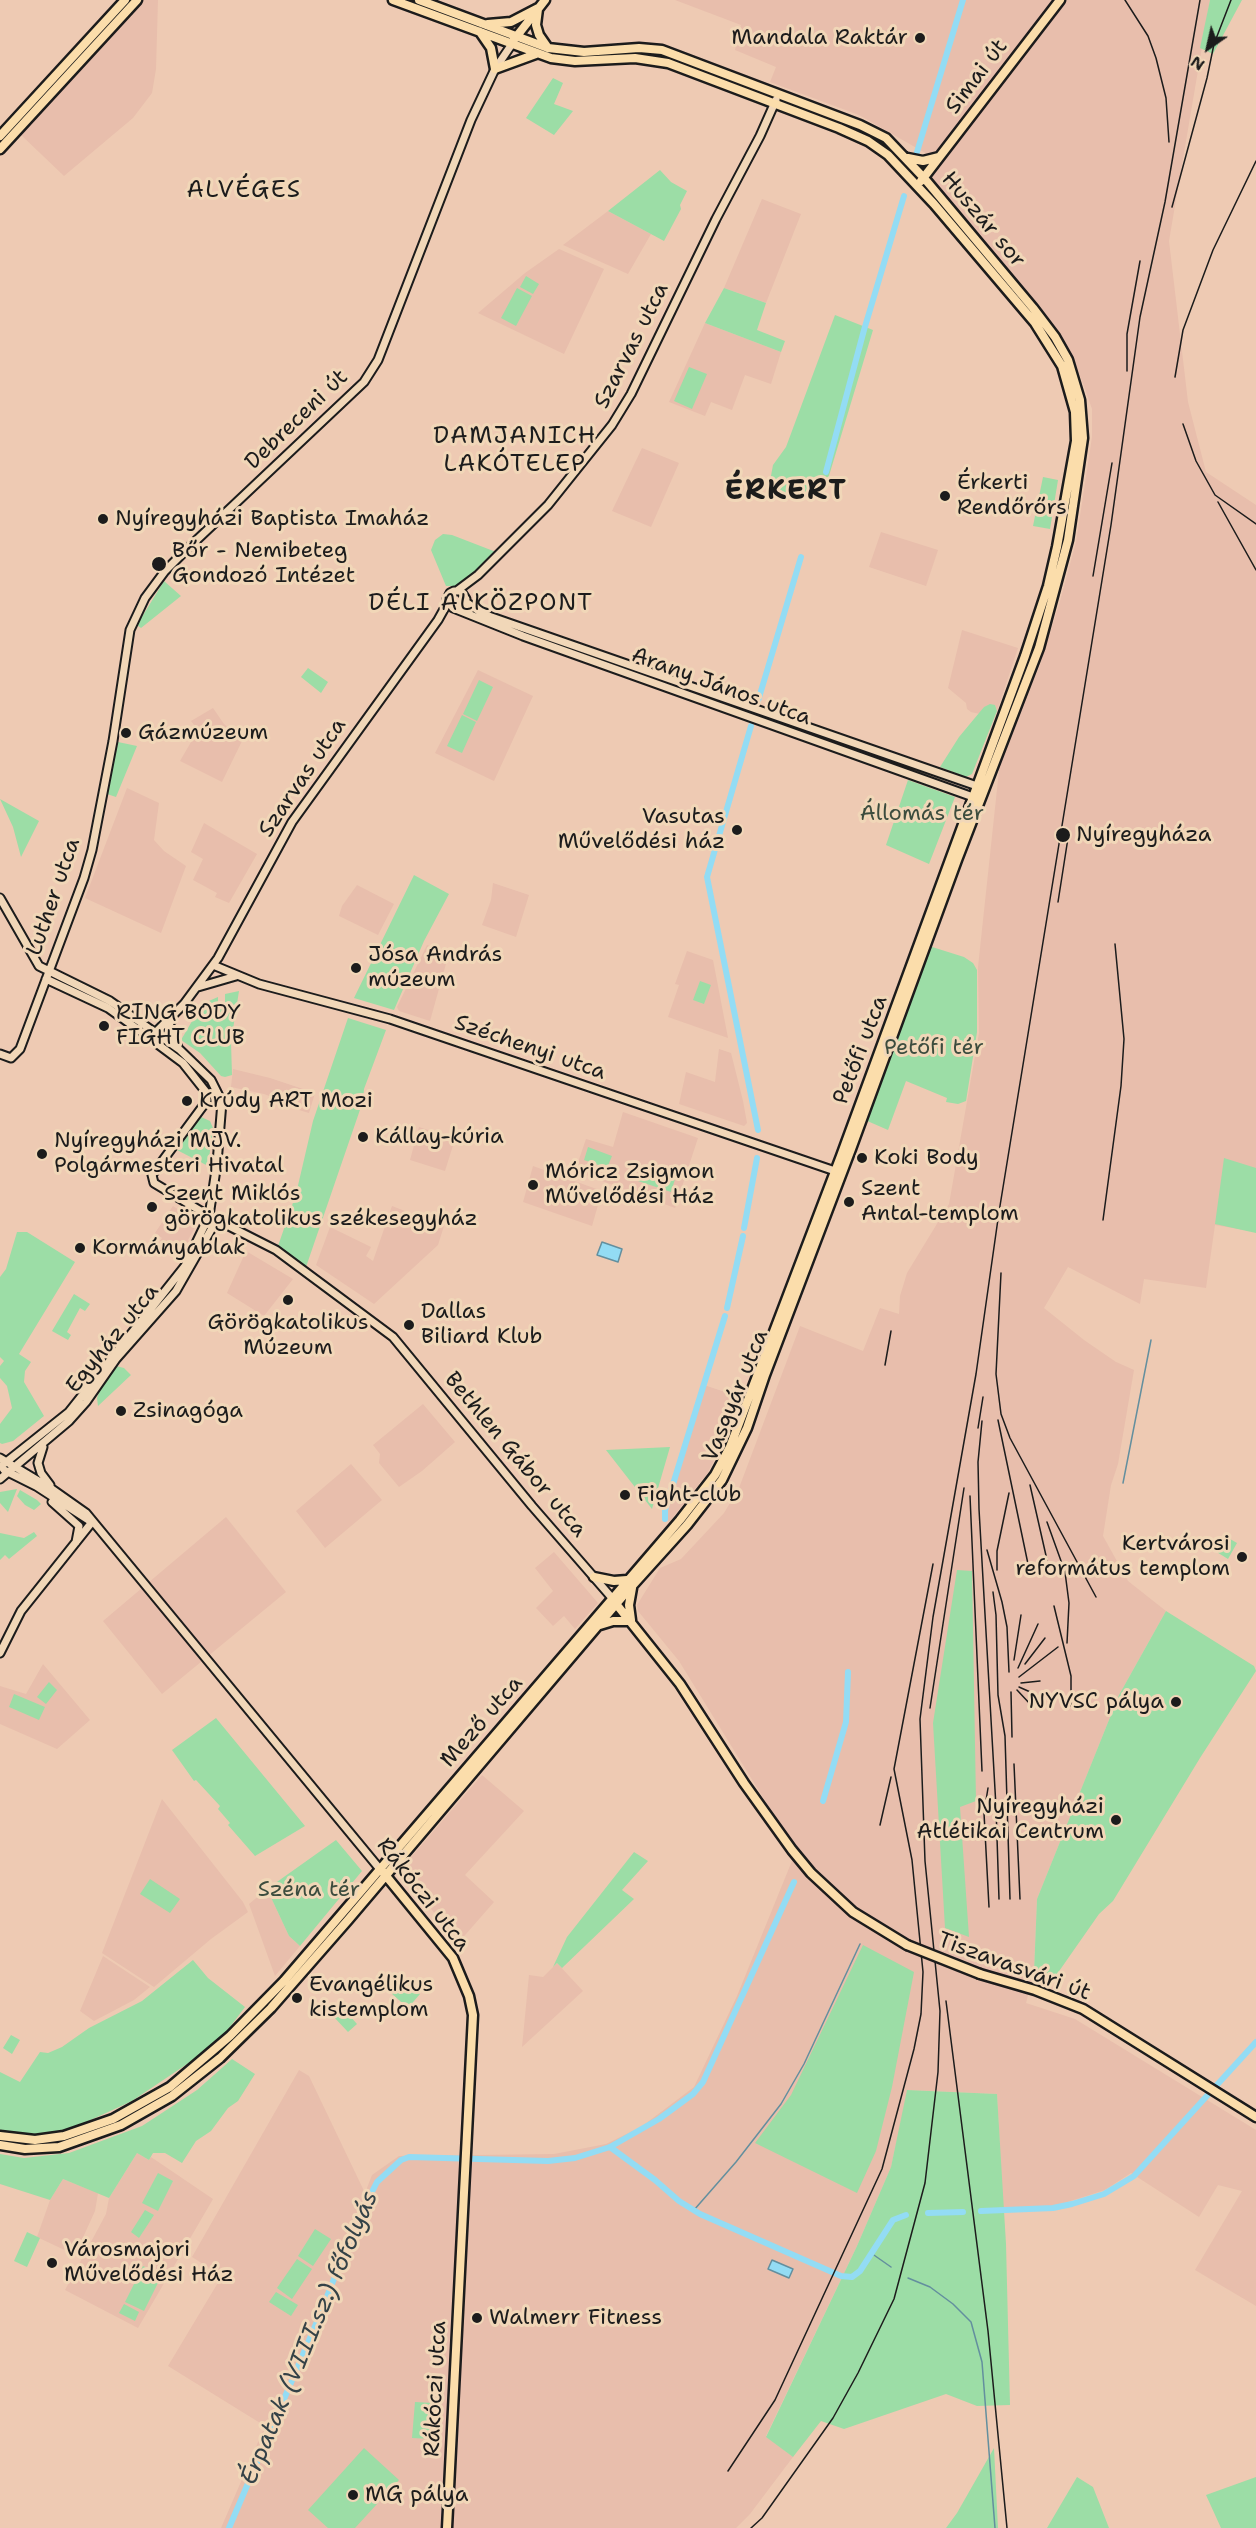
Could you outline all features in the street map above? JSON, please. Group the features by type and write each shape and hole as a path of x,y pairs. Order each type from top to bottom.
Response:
{"main road":[{"path":"0,136 124,0"},
{"path":"0,149 137,0"},
{"path":"393,0 481,27 491,48 495,69 536,54"},
{"path":"419,0 514,40 548,48 576,51 639,48 662,50 873,131 886,138 924,178"},
{"name":"Debreceni út","path":"514,40 545,0"},
{"name":"Simai út","path":"924,178 1060,0"},
{"path":"538,9 536,25 539,35 548,48"},
{"name":"Debreceni út","path":"481,27 511,22 538,9"},
{"path":"514,40 536,54 568,61 634,58 658,60 685,68 868,141 893,159 916,186"},
{"path":"906,158 923,161 939,157"},
{"name":"Huszár sor","path":"924,178 1047,326 1062,348 1072,371 1082,409 1083,438 1062,548 1076,441 1075,412 1068,380 1052,345 1035,323 916,186 924,178"},
{"path":"977,793 1041,640 1062,548"},
{"name":"Petőfi utca","path":"838,1172 977,793"},
{"name":"Vasgyár utca","path":"614,1601 708,1500 729,1467 747,1428 838,1172"},
{"path":"594,1577 629,1584 631,1621 613,1620 599,1625"},
{"name":"Mező utca","path":"382,1872 614,1601"},
{"name":"Mező utca","path":"382,1872 599,1625 614,1601"},
{"name":"Bethlen Gábor utca","path":"614,1601 680,1684 777,1831"},
{"name":"Tiszavasvári út","path":"777,1831 811,1873 870,1924 907,1945 980,1974 1035,1990 1083,2009 1256,2117"},
{"path":"0,2136 35,2140 64,2136 113,2119 167,2089 200,2064 275,1990 382,1872"},
{"path":"0,2145 25,2149 59,2147 121,2126 188,2085 220,2058 278,1999 382,1872"},
{"name":"Rákóczi utca","path":"382,1872 453,1958 469,1996 473,2015 447,2528"}],"street":[{"name":"Debreceni út","path":"113,741 130,630 145,598 165,571 185,551 364,382 378,360 467,129 495,69 514,40"},
{"name":"Szarvas utca","path":"453,606 450,593 458,590 478,575 565,486 612,425 631,394 778,93"},
{"name":"Szarvas utca","path":"152,1036 173,1017 198,987 213,965 292,822 438,620 453,606 465,599 478,575"},
{"name":"Arany János utca","path":"458,590 483,614 977,793"},
{"name":"Arany János utca","path":"453,606 523,636 977,793"},
{"name":"Luther utca","path":"0,1054 11,1058 20,1048 43,992 92,850 113,741"},
{"path":"0,898 39,966 47,975 108,1008 152,1036"},
{"name":"Széchenyi utca","path":"213,965 236,976 390,1019 838,1172"},
{"path":"198,987 236,976"},
{"path":"173,1017 168,1026 180,1050"},
{"name":"Egyház utca","path":"7,1462 57,1423 75,1405 111,1356 178,1276 209,1216 217,1163 222,1102 216,1086 203,1069 180,1050 152,1036"},
{"name":"Bethlen Gábor utca","path":"152,1036 183,1063 206,1092 207,1100 154,1172 152,1180 157,1186 209,1216 276,1250 393,1337 531,1506 614,1601"},
{"name":"Egyház utca","path":"7,1462 48,1440 79,1410 116,1359 176,1291 213,1227 209,1216"},
{"path":"48,1440 39,1453 38,1463 40,1473 52,1489"},
{"path":"0,1479 2,1469 7,1462"},
{"name":"Rákóczi utca","path":"7,1462 86,1513 382,1872"},
{"name":"Rákóczi utca","path":"2,1469 92,1522"},
{"path":"43,1492 46,1498 65,1511 79,1526 78,1536 71,1550"},
{"path":"0,1653 21,1611 92,1522"}],"shaded area":[{"path":"140,0 158,0 156,69 152,93 133,118 64,176 19,133"},
{"path":"675,0 1210,0 1169,241 1188,402 1206,472 1256,505 1256,1232 1215,1225 1206,1288 1144,1279 1140,1304 1068,1267 1044,1308 1084,1340 1116,1362 1134,1370 1103,1536 1128,1581 1166,1611 1119,1695 1037,1899 1034,1972 1026,2003 1075,2019 1256,2130 1256,2306 1195,2270 1242,2191 1218,2185 1199,2217 1131,2173 1105,2190 1052,2207 1003,2208 997,2094 908,2090 891,2167 857,2246 766,2436 793,2457 750,2514 736,2528 221,2528 265,2426 168,2366 222,2276 192,2257 299,2070 309,2076 365,2193 372,2175 399,2156 554,2154 606,2144 641,2127 694,2087 737,1996 796,1851 679,1661 638,1611 637,1605 660,1568 681,1559 724,1513 739,1488 800,1326 863,1351 880,1308 899,1314 900,1296 907,1273 949,1204 979,1033 978,967 1001,752 1039,668 1076,542 1092,437 1092,409 1084,386 1070,352 1040,306 930,180 941,162 859,115 770,82 776,67 735,50 741,25"},
{"path":"762,199 801,214 766,303 724,288"},
{"path":"608,211 651,234 628,274 563,245"},
{"path":"559,249 604,269 564,354 478,313 525,273"},
{"path":"705,323 781,352 771,384 745,375 732,410 711,402 705,416 669,402"},
{"path":"642,448 679,463 651,527 612,511"},
{"path":"881,532 938,550 926,586 869,567"},
{"path":"962,630 1018,648 997,711 995,705 984,707 980,714 971,712 967,709 966,703 948,688"},
{"path":"478,670 533,696 494,781 435,753"},
{"path":"213,708 224,724 243,739 222,782 180,761 198,730 191,721"},
{"path":"127,788 159,803 154,840 164,851 186,866 161,933 85,898"},
{"path":"204,823 257,854 229,903 215,897 217,893 193,880 203,859 191,852"},
{"path":"493,883 529,895 516,937 482,925 491,900"},
{"path":"357,885 394,904 378,935 339,916 342,906"},
{"path":"427,945 449,953 430,1021 399,1011 397,1007"},
{"path":"687,951 713,960 728,1038 668,1017 679,985 675,984"},
{"path":"719,1049 731,1053 747,1123 744,1126 679,1104 686,1072 715,1082"},
{"path":"233,1069 315,1093 309,1113 279,1104 280,1100 264,1094 231,1087"},
{"path":"623,1112 698,1138 675,1208 575,1171 586,1139 613,1147"},
{"path":"419,1127 455,1139 445,1171 410,1160"},
{"path":"533,1166 602,1191 592,1226 523,1202"},
{"path":"173,1206 198,1222 182,1257 160,1241 162,1238 155,1233"},
{"path":"392,1206 444,1226 438,1245 374,1304 316,1265 330,1227 371,1247 366,1256 373,1261"},
{"path":"246,1251 293,1279 264,1316 227,1293"},
{"path":"704,1385 740,1397 723,1443 707,1474 669,1522 665,1515"},
{"path":"423,1404 455,1442 422,1471 399,1487 379,1463 380,1454 373,1445"},
{"path":"351,1464 382,1500 325,1548 296,1511"},
{"path":"226,1517 286,1592 162,1694 103,1621"},
{"path":"554,1552 598,1603 575,1629 564,1616 553,1626 536,1608 553,1591 535,1568"},
{"path":"43,1664 90,1720 57,1749 0,1724 0,1686 26,1694"},
{"path":"482,1775 524,1811 465,1875 494,1902 459,1942 399,1871"},
{"path":"162,1799 243,1902 248,1912 211,1939 154,1987 102,1953"},
{"path":"267,1889 289,1936 300,1946 275,1976 249,1904"},
{"path":"103,1956 150,1987 134,2000 94,2021 80,2011"},
{"path":"557,1963 583,1991 522,2047 529,1975 543,1977"},
{"path":"137,2153 149,2160 151,2157 213,2199 138,2328 65,2290 106,2214 109,2198"},
{"path":"63,2179 98,2193 95,2211 75,2255 37,2237 50,2200"}],"green space":[{"path":"1210,0 1242,0 1213,54 1200,48"},
{"path":"553,78 563,83 554,104 573,111 554,135 526,118"},
{"path":"660,170 671,182 687,191 680,205 681,209 664,241 608,211"},
{"path":"526,276 539,284 533,294 520,287"},
{"path":"517,288 532,296 516,326 501,318"},
{"path":"724,288 766,303 757,330 785,341 781,352 705,323"},
{"path":"835,315 873,330 828,479 812,477 806,497 793,498 768,492 773,465 786,447"},
{"path":"689,367 707,374 692,409 674,401"},
{"path":"1043,477 1058,480 1050,529 1033,526"},
{"path":"443,534 452,535 496,552 460,586 446,586 431,550 435,540"},
{"path":"164,581 181,596 141,628 137,625"},
{"path":"308,668 328,682 321,693 301,677"},
{"path":"479,680 493,687 477,721 463,714"},
{"path":"990,704 995,705 997,711 972,774 966,777 940,767 959,737 984,707"},
{"path":"462,715 476,722 462,753 447,746"},
{"path":"118,742 137,746 116,797 107,794"},
{"name":"Állomás tér","path":"908,780 955,797 929,864 886,845"},
{"path":"0,799 39,821 21,857 13,827"},
{"path":"414,875 449,894 424,941 394,1010 354,998"},
{"name":"Petőfi tér","path":"929,946 964,957 973,963 977,970 977,1032 966,1101 958,1104 946,1102 947,1098 906,1081 888,1130 865,1120"},
{"path":"700,981 711,985 704,1004 693,1000"},
{"path":"239,991 231,1042 232,1075 225,1077 221,1076 200,1053 181,1040 202,1004 218,997 218,1004 225,1005 225,994"},
{"path":"348,1018 386,1030 364,1089 363,1101 306,1267 278,1246 296,1194 313,1121"},
{"path":"201,1117 210,1121 213,1128 208,1166 177,1150"},
{"path":"588,1147 612,1156 607,1168 584,1160"},
{"path":"1224,1158 1256,1168 1256,1233 1215,1224"},
{"path":"644,1165 676,1176 671,1192 638,1181"},
{"path":"17,1232 27,1232 75,1262 19,1354 31,1362 25,1371 24,1382 44,1416 13,1441 2,1444 0,1443 0,1424 12,1408 7,1386 0,1378 0,1366 4,1361 0,1357 0,1277 6,1269"},
{"path":"74,1294 90,1304 85,1311 80,1308 67,1332 71,1335 68,1340 52,1331"},
{"path":"116,1366 124,1368 131,1375 98,1406 97,1398 100,1389"},
{"path":"670,1447 652,1509 606,1450"},
{"path":"17,1489 8,1512 0,1503 0,1492"},
{"path":"20,1490 41,1504 34,1510 25,1505 17,1496"},
{"path":"34,1532 37,1536 9,1559 5,1555 0,1560 0,1533 24,1538"},
{"path":"1225,1536 1237,1543 1228,1559 1215,1551"},
{"path":"957,1570 972,1571 976,1801 960,1807 969,1937 945,1928 933,1723"},
{"name":"Nyíregyházi Atlétikai Centrum","path":"1166,1611 1254,1666 1256,1671 1113,1901 1099,1914 1055,1977 1034,1972 1037,1899 1119,1695"},
{"path":"49,1682 57,1690 46,1704 37,1697"},
{"path":"14,1694 45,1707 39,1720 9,1707"},
{"path":"216,1718 305,1826 255,1856 228,1825 230,1823 218,1809 220,1806 196,1780 194,1781 172,1750"},
{"name":"Széna tér","path":"336,1840 362,1871 300,1946 289,1936 267,1889"},
{"path":"634,1852 648,1861 622,1890 634,1899 562,1968 557,1963 553,1967 567,1937"},
{"path":"150,1879 180,1899 170,1913 140,1894"},
{"path":"863,1945 914,1972 892,2087 876,2151 857,2193 755,2143 791,2095"},
{"path":"193,1960 208,1978 245,2007 227,2031 196,2058 132,2101 69,2130 43,2135 0,2131 0,2072 20,2082 40,2052 48,2053 62,2047 89,2028 142,2001"},
{"path":"394,1972 420,1994 408,2008 383,1986"},
{"path":"342,2007 357,2024 348,2032 332,2015"},
{"path":"11,2035 20,2040 12,2054 3,2048"},
{"path":"232,2059 255,2074 238,2101 228,2108 211,2131 196,2141 182,2163 165,2153 153,2153 149,2160 137,2153 109,2198 63,2179 50,2200 0,2184 0,2154 24,2158 69,2153 142,2126 197,2090"},
{"path":"907,2090 997,2094 1006,2244 1010,2405 977,2406 946,2394 844,2429 821,2421 793,2457 766,2437 857,2246 891,2167"},
{"path":"158,2173 173,2181 158,2211 142,2203"},
{"path":"145,2210 154,2215 139,2238 131,2232"},
{"path":"315,2229 331,2239 313,2266 298,2256"},
{"path":"27,2232 40,2238 27,2267 14,2261"},
{"path":"297,2259 312,2269 292,2299 277,2288"},
{"path":"143,2266 162,2275 144,2311 125,2302"},
{"path":"276,2292 298,2305 291,2316 269,2302"},
{"path":"124,2304 139,2312 135,2321 119,2313"},
{"path":"415,2402 434,2403 431,2439 412,2438"},
{"name":"MG pálya","path":"364,2448 399,2480 355,2528 328,2528 308,2510"},
{"path":"994,2448 998,2528 946,2528 957,2513"},
{"path":"1077,2477 1093,2487 1109,2528 1047,2528"},
{"path":"1256,2477 1256,2528 1221,2528 1206,2495"}],"water":[{"path":"602,1242 622,1249 618,1262 597,1255"},
{"path":"772,2260 793,2269 789,2278 768,2269"}],"waterway":[{"name":"Érpatak (VIII.sz.) főfolyás","path":"917,152 963,0"},
{"name":"Érpatak (VIII.sz.) főfolyás","path":"826,472 864,330 904,196"},
{"name":"Érpatak (VIII.sz.) főfolyás","path":"758,701 801,557"},
{"name":"Érpatak (VIII.sz.) főfolyás","path":"751,726 707,877 758,1130"},
{"name":"Érpatak (VIII.sz.) főfolyás","path":"744,1228 757,1158"},
{"name":"Érpatak (VIII.sz.) főfolyás","path":"727,1308 743,1236"},
{"name":"Érpatak (VIII.sz.) főfolyás","path":"665,1519 665,1510 725,1316"},
{"path":"1123,1483 1151,1340"},
{"name":"Érpatak (VIII.sz.) főfolyás","path":"823,1801 846,1722 848,1672"},
{"name":"Érpatak (VIII.sz.) főfolyás","path":"229,2528 358,2219 377,2182 401,2160 409,2157 548,2161 575,2158 610,2147 659,2119 693,2094 703,2082 794,1882"},
{"path":"694,2210 736,2162 781,2104 804,2064 860,1944"},
{"path":"981,2211 1053,2208 1072,2204 1104,2194 1134,2176 1256,2042"},
{"path":"610,2147 679,2201 700,2214 841,2276 852,2277 860,2271 893,2220 906,2215"},
{"path":"928,2213 963,2212"},
{"path":"871,2253 891,2267"},
{"path":"908,2278 930,2287 953,2304 971,2322 982,2362 995,2528"}],"railway":[{"path":"1125,0 1148,36 1156,58 1166,98 1169,142"},
{"path":"751,2528 762,2518 833,2418 858,2373 894,2299 925,2183 938,2072 940,2011 925,1861 920,1719 933,1617 976,1374 999,1212 1111,525 1140,317 1165,202 1200,0"},
{"path":"1172,207 1214,44 1231,0"},
{"path":"1175,377 1183,330 1213,250 1256,161"},
{"path":"1127,371 1127,334 1140,261"},
{"path":"1183,424 1196,461 1215,495 1256,524"},
{"path":"1093,576 1112,463"},
{"path":"1218,502 1256,570"},
{"path":"1058,902 1068,838"},
{"path":"1103,1220 1121,1086 1124,1039 1115,944"},
{"path":"1001,1273 996,1374 1001,1414 1010,1438 1096,1597"},
{"path":"885,1365 891,1331"},
{"path":"978,1428 983,1397"},
{"path":"998,1420 1028,1564"},
{"path":"982,1421 978,1462 979,1509 999,1899"},
{"path":"1030,1485 1047,1560"},
{"path":"930,1708 964,1488"},
{"path":"997,1570 997,1551 1009,1493"},
{"path":"970,1496 982,1771"},
{"path":"1047,1522 1065,1572 1069,1603 1067,1643"},
{"path":"987,1550 1007,1627 1009,1672"},
{"path":"728,2471 775,2400 882,2169 914,2049 921,2014 923,1972 912,1860 894,1769 933,1564"},
{"path":"993,1592 996,1615 998,1695 1005,1736 1010,1899"},
{"path":"1054,1606 1071,1676 1071,1706"},
{"path":"1014,1660 1021,1615"},
{"path":"1018,1668 1038,1624"},
{"path":"1025,1664 1045,1638"},
{"path":"1019,1677 1058,1647"},
{"path":"1021,1683 1040,1681"},
{"path":"1019,1687 1037,1695"},
{"path":"1017,1690 1031,1705"},
{"path":"1011,1692 1012,1737"},
{"path":"1014,1764 1020,1899"},
{"path":"880,1825 891,1777"},
{"path":"988,1788 984,1813 989,1907"},
{"path":"946,2001 988,2331 1007,2528"}],"place":[{"name":"Mandala Raktár","path":"920,38"},
{"name":"Érkerti Rendőrőrs","path":"945,496"},
{"name":"Nyíregyházi Baptista Imaház","path":"103,519"},
{"name":"Bőr - Nemibeteg Gondozó Intézet","path":"159,564"},
{"name":"Gázmúzeum","path":"126,733"},
{"name":"Vasutas Művelődési ház","path":"737,830"},
{"name":"Nyíregyháza","path":"1063,835"},
{"name":"Jósa András múzeum","path":"356,968"},
{"name":"RING BODY FIGHT CLUB","path":"104,1026"},
{"name":"Krúdy ART Mozi","path":"187,1101"},
{"name":"Kállay-kúria","path":"363,1137"},
{"name":"Nyíregyházi MJV. Polgármesteri Hivatal","path":"42,1154"},
{"name":"Koki Body","path":"862,1158"},
{"name":"Móricz Zsigmon Művelődési Ház","path":"533,1185"},
{"name":"Szent Antal-templom","path":"849,1202"},
{"name":"Szent Miklós görögkatolikus székesegyház","path":"152,1207"},
{"name":"Kormányablak","path":"80,1248"},
{"name":"Görögkatolikus Múzeum","path":"288,1300"},
{"name":"Dallas Biliard Klub","path":"409,1325"},
{"name":"Zsinagóga","path":"121,1411"},
{"name":"Fight-club","path":"625,1495"},
{"name":"Kertvárosi református templom","path":"1242,1557"},
{"name":"NYVSC pálya","path":"1176,1702"},
{"name":"Nyíregyházi Atlétikai Centrum","path":"1116,1820"},
{"name":"Evangélikus kistemplom","path":"297,1998"},
{"name":"Városmajori Művelődési Ház","path":"52,2263"},
{"name":"Walmerr Fitness","path":"477,2318"},
{"name":"MG pálya","path":"353,2495"}],"district":[{"name":"ALVÉGES","path":"244,191"},
{"name":"DAMJANICH LAKÓTELEP","path":"515,451"},
{"name":"ÉRKERT","path":"786,492"},
{"name":"DÉLI ALKÖZPONT","path":"481,604"}]}
